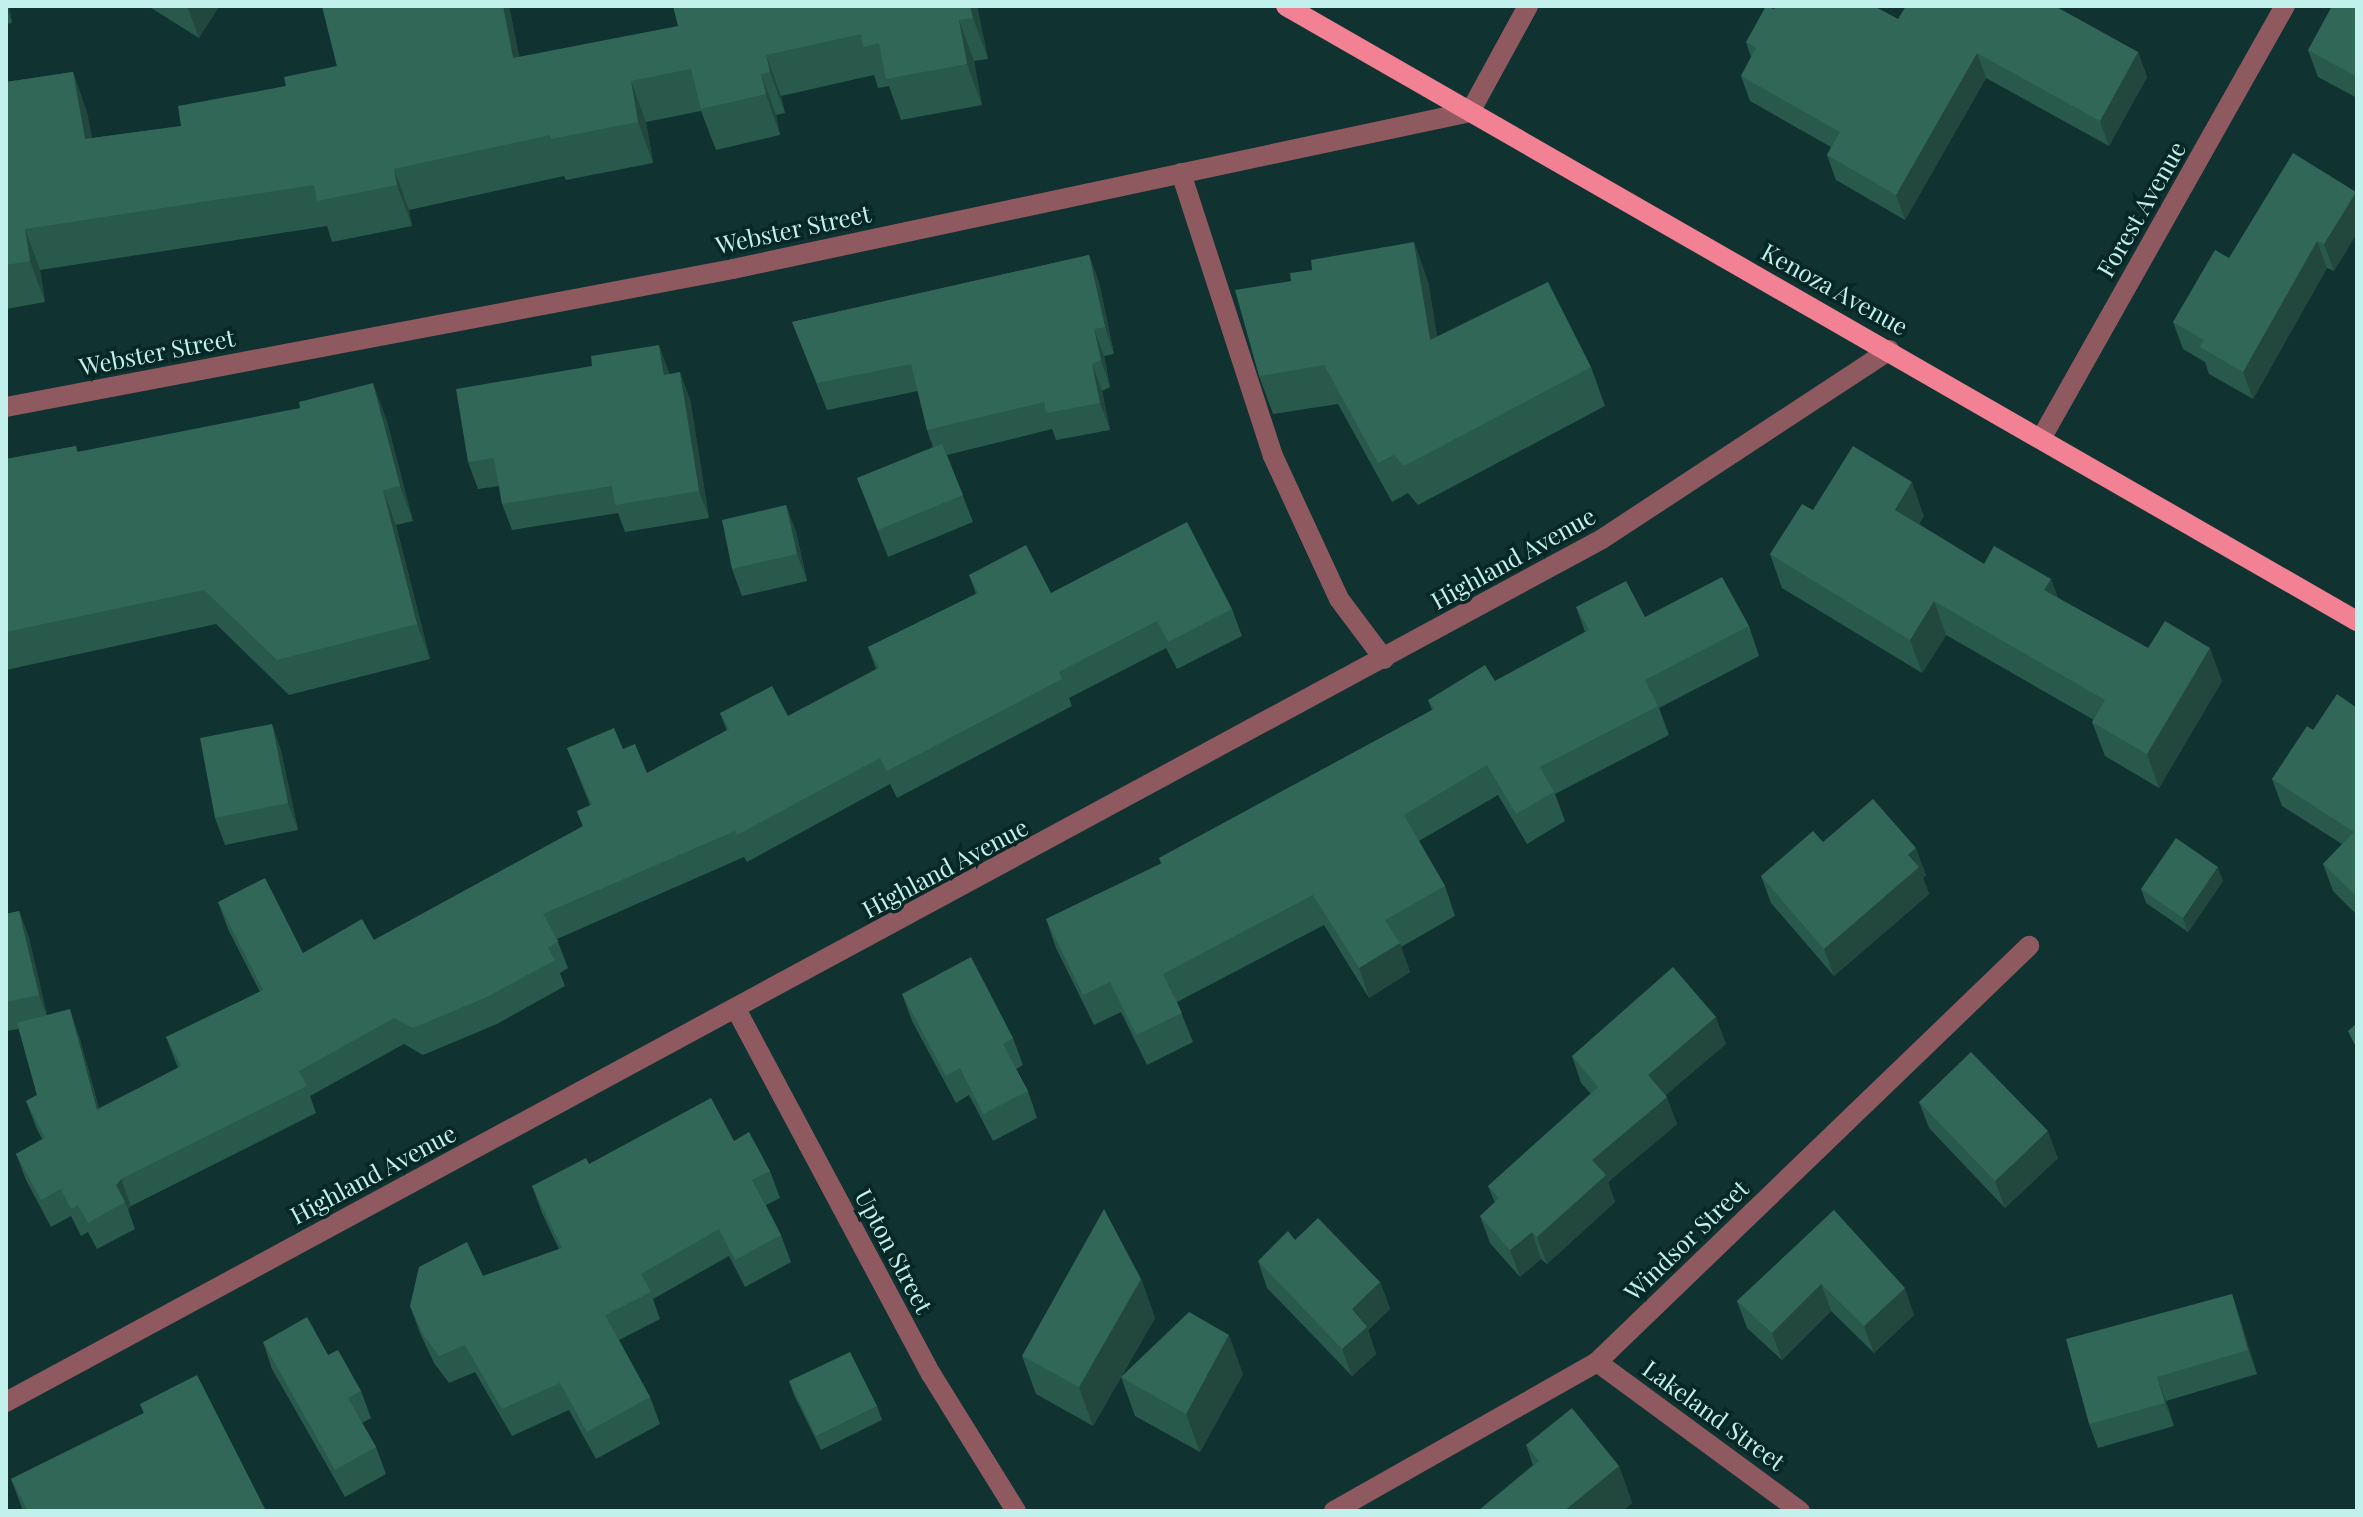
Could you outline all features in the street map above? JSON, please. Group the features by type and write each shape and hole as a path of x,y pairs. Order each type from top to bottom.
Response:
{"main road":[{"name":"Kenoza Avenue","path":"1286,6 2042,437 2357,621"}],"street":[{"path":"1470,112 1528,6"},
{"name":"Forest Avenue","path":"2042,437 2285,6"},
{"name":"Webster Street","path":"6,407 733,269 1470,112"},
{"path":"1181,173 1273,456 1339,599 1384,659"},
{"name":"Highland Avenue","path":"6,1402 1602,539 1890,350"},
{"name":"Windsor Street","path":"1334,1511 1597,1362 2029,946"},
{"name":"Upton Street","path":"736,1009 931,1374 1016,1511"},
{"name":"Lakeland Street","path":"1597,1362 1800,1511"}],"building":[{"path":"322,6 503,6 513,58 678,26 673,6 970,6 973,18 959,20 967,64 886,79 879,43 863,47 861,34 766,55 770,72 761,74 766,94 701,109 691,69 631,81 638,122 551,139 550,135 394,169 397,185 317,201 314,185 25,229 30,261 6,265 6,82 73,72 85,139 181,126 178,106 286,86 284,77 337,66"},
{"path":"1766,6 1774,9 1776,6 1874,6 1898,19 1906,6 2055,6 2138,52 2100,121 1977,53 1896,195 1827,155 1840,132 1741,76 1756,48 1746,42"},
{"path":"2332,6 2357,6 2357,77 2308,50"},
{"path":"2293,153 2356,192 2324,244 2317,241 2243,372 2200,347 2204,340 2173,322 2215,250 2229,258"},
{"path":"1414,242 1430,340 1548,282 1591,367 1404,466 1394,455 1378,463 1324,365 1259,376 1235,290 1291,281 1290,273 1312,270 1311,260"},
{"path":"1089,255 1105,327 1094,329 1101,360 1092,364 1100,403 1046,413 1044,402 927,430 911,364 817,383 792,322"},
{"path":"659,345 664,375 680,372 699,491 615,505 612,486 502,504 494,458 468,462 456,389 592,366 591,356"},
{"path":"373,383 400,486 383,490 417,624 277,660 204,590 6,632 6,459 76,446 77,452 300,408 299,402"},
{"path":"942,444 963,495 878,530 857,478"},
{"path":"1853,446 1912,482 1895,510 1984,564 1994,546 2051,579 2044,590 2148,648 2165,621 2210,648 2147,754 2092,722 2105,700 1934,601 1910,640 1770,554 1802,504 1813,510"},
{"path":"786,505 797,554 732,569 722,520"},
{"path":"1187,522 1232,609 1168,642 1157,621 1059,672 1062,679 887,771 880,758 737,835 735,831 543,914 558,941 548,948 555,960 487,997 413,1028 394,1018 299,1071 307,1086 121,1179 116,1185 125,1202 88,1223 78,1205 71,1209 61,1189 41,1200 16,1154 45,1138 26,1101 37,1095 17,1023 70,1009 97,1110 181,1066 166,1037 263,990 218,902 265,878 303,953 362,919 374,940 583,826 577,811 592,805 567,748 614,728 623,749 635,744 647,773 729,729 720,713 772,686 788,716 879,668 868,647 978,593 969,575 1026,545 1051,593"},
{"path":"1722,577 1749,626 1645,680 1658,706 1540,767 1554,792 1516,814 1487,765 1404,815 1445,886 1385,920 1400,943 1359,968 1313,895 1163,974 1182,1013 1136,1035 1110,982 1083,995 1046,919 1162,863 1159,858 1434,709 1428,700 1485,665 1495,681 1589,630 1576,607 1626,581 1645,617"},
{"path":"2337,694 2357,708 2357,891 2354,894 2323,864 2354,832 2272,779 2307,726 2313,730"},
{"path":"272,724 288,803 215,818 200,738"},
{"path":"1873,799 1916,848 1908,855 1919,867 1824,949 1761,876 1813,831 1823,842"},
{"path":"2176,838 2218,867 2183,918 2141,889"},
{"path":"19,911 39,995 6,1002 6,914"},
{"path":"971,957 1013,1038 1003,1044 1028,1091 983,1114 960,1068 946,1076 902,994"},
{"path":"1673,967 1716,1017 1648,1075 1667,1097 1592,1160 1606,1175 1537,1237 1532,1232 1510,1250 1480,1216 1499,1198 1488,1186 1598,1087 1572,1056"},
{"path":"2357,1023 2357,1049 2348,1031"},
{"path":"1971,1052 2048,1131 1995,1181 1919,1102"},
{"path":"711,1098 734,1141 749,1132 770,1171 752,1180 781,1235 735,1260 719,1229 641,1274 651,1292 605,1315 650,1397 587,1432 560,1383 502,1409 465,1345 439,1356 424,1336 410,1306 419,1267 467,1242 483,1276 562,1248 532,1186 586,1158 589,1164"},
{"path":"1104,1209 1141,1279 1079,1387 1022,1356"},
{"path":"1834,1210 1905,1288 1864,1326 1821,1284 1772,1333 1737,1301"},
{"path":"1318,1218 1380,1282 1352,1309 1367,1327 1342,1349 1258,1261 1288,1231 1295,1240"},
{"path":"2232,1294 2248,1350 2157,1377 2165,1403 2089,1424 2066,1339"},
{"path":"1189,1312 1229,1335 1186,1414 1121,1377"},
{"path":"307,1317 328,1355 338,1350 361,1391 348,1398 376,1447 335,1470 263,1342"},
{"path":"850,1352 877,1406 816,1436 789,1381"},
{"path":"197,1375 266,1511 28,1511 11,1479 144,1413 140,1404"},
{"path":"1572,1408 1619,1466 1564,1511 1478,1511 1539,1461 1526,1445"}]}
